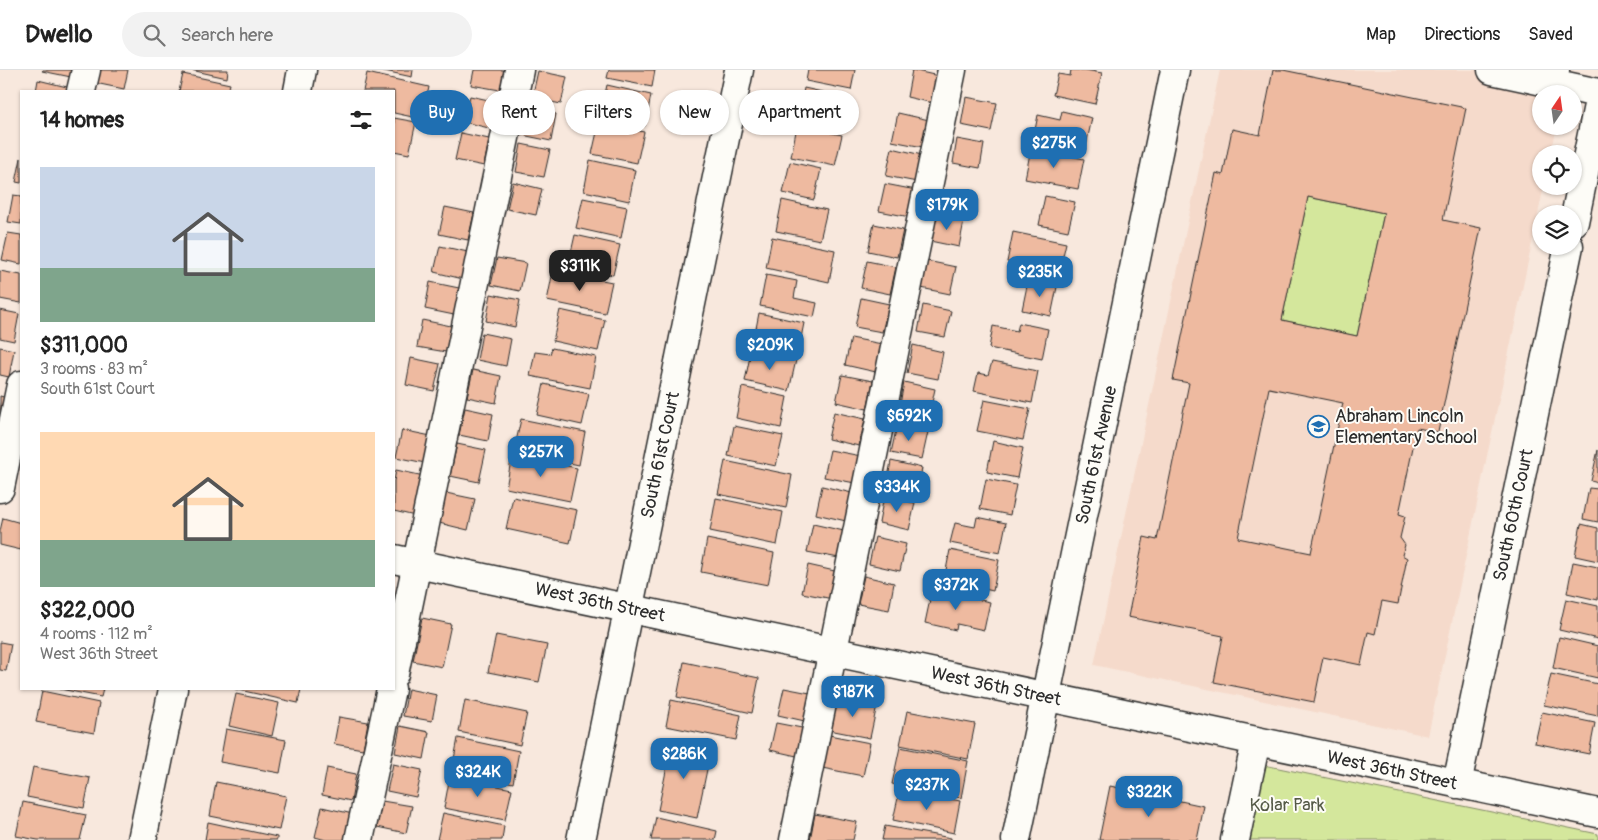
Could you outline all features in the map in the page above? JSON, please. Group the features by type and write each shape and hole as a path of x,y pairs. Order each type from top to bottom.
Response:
{"street":[{"path":"81,90 86,70"},
{"path":"298,90 302,70"},
{"path":"395,664 405,561 519,70"},
{"name":"South 61st Court","path":"581,840 739,70"},
{"path":"794,840 952,70"},
{"name":"South 61st Avenue","path":"1016,840 1172,70"},
{"path":"1492,70 1553,76 1598,92"},
{"path":"1579,205 1592,166 1598,105"},
{"name":"South 60th Court","path":"1457,784 1567,255"},
{"path":"6,480 20,391"},
{"name":"West 36th Street","path":"405,561 1598,813"},
{"path":"142,840 173,690"},
{"path":"359,840 391,690"},
{"path":"1235,840 1256,741"}],"shaded area":[{"name":"Abraham Lincoln Elementary School","path":"1220,70 1568,70 1565,85 1532,85 1532,135 1555,135 1553,145 1532,145 1532,195 1542,195 1540,205 1532,205 1532,243 1428,736 1094,665"}],"green space":[{"path":"1308,197 1384,213 1357,336 1282,320"},
{"name":"Kolar Park","path":"1259,764 1598,834 1598,840 1245,840"}],"building":[{"path":"43,70 72,70 71,77"},
{"path":"98,70 128,70 124,89 95,83"},
{"path":"191,70 228,70 227,78"},
{"path":"380,70 413,70 412,77"},
{"path":"474,70 504,70 500,90 471,85"},
{"path":"609,70 655,70 652,87 607,78"},
{"path":"808,70 855,70 851,90 806,81"},
{"path":"912,70 943,77 937,104 907,97"},
{"path":"1071,70 1102,73 1095,104 1053,95 1058,74 1070,76"},
{"path":"1273,70 1283,70 1466,108 1443,220 1481,228 1438,432 1417,428 1399,514 1405,516 1400,538 1405,545 1402,555 1407,558 1398,604 1382,601 1375,634 1368,632 1361,665 1323,657 1314,702 1214,682 1223,636 1128,617 1144,537 1157,540 1189,383 1173,380 1216,173 1223,175 1232,129 1260,135","holes":["1308,197 1384,213 1357,336 1282,320","1269,388 1343,403 1311,553 1238,538"]},
{"path":"538,71 567,77 561,104 555,103 555,90 534,90"},
{"path":"367,73 429,87 428,90 410,90 410,116 395,113 395,90 363,90"},
{"path":"183,74 230,84 228,90 179,90"},
{"path":"38,80 67,87 66,90 36,90"},
{"path":"607,85 629,90 606,90"},
{"path":"473,97 483,99 483,127 473,124"},
{"path":"966,97 997,103 991,131 961,125"},
{"path":"1062,111 1092,118 1086,146 1034,135 1038,115 1060,120"},
{"path":"898,113 929,120 923,147 892,141"},
{"path":"395,118 410,121 410,135 413,135 409,154 395,151"},
{"path":"461,135 489,139 484,166 455,160"},
{"path":"522,135 552,135 551,141"},
{"path":"596,135 643,135 637,163 592,154"},
{"path":"795,135 842,135 835,166 791,157"},
{"path":"957,139 984,144 980,168 953,163"},
{"path":"521,144 550,150 544,177 516,172"},
{"path":"892,148 922,155 917,182 886,176"},
{"path":"1031,148 1084,159 1078,189 1025,179"},
{"path":"590,160 635,170 629,201 584,191"},
{"path":"790,162 821,169 814,200 783,193"},
{"path":"20,163 20,183 16,182"},
{"path":"513,182 542,189 536,215 507,209"},
{"path":"885,184 916,190 910,217 879,211"},
{"path":"13,195 20,196 20,224 8,222"},
{"path":"1045,196 1075,202 1068,231 1039,225"},
{"path":"583,198 627,207 621,238 576,228"},
{"path":"782,200 827,210 820,240 776,231"},
{"path":"445,207 474,213 468,240 439,234"},
{"path":"936,215 964,221 959,247 930,241"},
{"path":"874,224 903,230 897,257 868,251"},
{"path":"1013,232 1066,243 1059,273 1007,262"},
{"path":"8,233 20,235 20,264 2,260"},
{"path":"575,235 620,245 613,275 568,266"},
{"path":"772,237 835,250 829,282 766,268"},
{"path":"440,246 468,252 463,279 434,272"},
{"path":"497,258 526,263 520,291 491,285"},
{"path":"867,261 896,267 890,294 861,288"},
{"path":"927,261 956,267 950,294 921,288"},
{"path":"0,271 20,275 20,303 0,299"},
{"path":"567,273 612,282 605,313 547,301 552,276 566,279"},
{"path":"766,275 797,281 794,298 817,303 814,317 760,306"},
{"path":"1028,281 1057,287 1051,316 1022,310"},
{"path":"430,282 459,288 454,315 425,309"},
{"path":"491,294 520,300 515,327 486,321"},
{"path":"861,298 889,304 882,332 855,327"},
{"path":"923,305 951,311 945,337 918,332"},
{"path":"0,310 19,314 14,341 0,338"},
{"path":"560,310 605,320 598,351 553,341"},
{"path":"759,313 804,323 798,353 753,344"},
{"path":"422,320 451,326 446,352 417,347"},
{"path":"1019,323 1048,329 1042,359 989,348 993,326 1017,331"},
{"path":"482,333 511,339 506,366 477,360"},
{"path":"851,338 882,344 876,372 845,365"},
{"path":"913,345 943,352 938,379 907,373"},
{"path":"0,347 14,350 9,377 0,375"},
{"path":"552,348 596,357 590,388 530,376 535,352 550,354"},
{"path":"751,351 796,360 789,391 745,381"},
{"path":"411,358 440,364 434,391 406,385"},
{"path":"992,362 1038,371 1032,403 974,391 978,373 988,375"},
{"path":"473,370 501,376 496,403 467,397"},
{"path":"842,375 873,381 867,409 836,402"},
{"path":"904,382 935,389 929,416 899,410"},
{"path":"544,384 589,394 582,425 537,415"},
{"path":"742,387 787,397 781,428 736,418"},
{"path":"0,396 4,397 0,414"},
{"path":"984,400 1030,409 1023,440 977,431"},
{"path":"465,408 493,414 488,441 459,435"},
{"path":"834,412 865,419 859,446 828,439"},
{"path":"521,419 585,432 579,465 514,451"},
{"path":"897,425 928,432 922,459 891,453"},
{"path":"734,426 783,436 776,466 728,456"},
{"path":"402,430 431,436 425,463 396,457"},
{"path":"993,441 1023,448 1017,478 987,472"},
{"path":"457,444 486,450 479,482 450,476"},
{"path":"830,450 861,456 855,483 824,477"},
{"path":"1598,450 1598,483 1591,481"},
{"path":"512,455 577,468 570,501 506,488"},
{"path":"725,461 792,475 786,508 718,494"},
{"path":"891,461 922,468 917,495 886,489"},
{"path":"396,470 424,476 415,516 395,511"},
{"path":"986,479 1016,485 1010,515 980,509"},
{"path":"822,486 852,493 846,521 816,514"},
{"path":"1589,488 1598,489 1598,522 1583,519"},
{"path":"446,493 475,499 468,530 439,523"},
{"path":"884,496 915,503 909,530 879,523"},
{"path":"513,497 577,510 570,543 506,529"},
{"path":"716,498 783,512 777,545 710,531"},
{"path":"977,517 1006,523 1000,553 950,543 955,523 975,527"},
{"path":"3,518 20,523 20,550 0,545 0,531"},
{"path":"813,524 844,531 839,558 807,552"},
{"path":"1581,524 1598,528 1598,561 1575,556"},
{"path":"875,537 906,544 900,571 869,564"},
{"path":"707,539 774,553 768,585 701,572"},
{"path":"950,550 999,560 993,591 944,580"},
{"path":"1573,562 1598,567 1598,600 1567,593"},
{"path":"808,565 839,572 833,599 802,593"},
{"path":"864,576 894,583 889,610 858,604"},
{"path":"932,590 990,602 984,630 957,624 956,630 925,623"},
{"path":"1566,599 1598,606 1598,639 1559,630"},
{"path":"422,618 451,624 442,667 413,661"},
{"path":"496,635 547,645 539,682 488,672"},
{"path":"1559,637 1598,646 1598,678 1553,668"},
{"path":"0,642 11,644 6,671 0,670"},
{"path":"684,662 759,678 752,713 677,697"},
{"path":"1551,674 1598,684 1598,716 1544,705"},
{"path":"784,688 815,694 809,722 778,715"},
{"path":"408,689 437,695 432,721 403,716"},
{"path":"65,690 103,690 101,697"},
{"path":"240,690 301,690 298,703"},
{"path":"42,691 99,703 94,733 36,722"},
{"path":"236,694 279,703 272,736 229,726"},
{"path":"836,697 877,705 870,738 829,730"},
{"path":"465,700 527,713 520,745 459,732"},
{"path":"671,700 741,715 736,740 666,726"},
{"path":"907,711 975,724 968,759 900,745"},
{"path":"1542,712 1595,723 1589,754 1535,743"},
{"path":"339,717 368,722 363,749 334,744"},
{"path":"776,723 807,729 801,757 770,750"},
{"path":"400,726 429,732 424,759 395,753"},
{"path":"226,729 286,740 280,773 220,762"},
{"path":"829,735 870,743 863,776 822,768"},
{"path":"458,738 519,751 513,783 452,770"},
{"path":"672,742 711,750 697,818 658,810"},
{"path":"900,747 968,761 961,798 892,784"},
{"path":"393,764 422,770 416,797 387,791"},
{"path":"33,767 90,778 84,808 27,797"},
{"path":"327,768 356,774 351,801 322,795"},
{"path":"450,776 512,789 505,820 444,808"},
{"path":"216,782 286,796 279,830 210,816"},
{"path":"1110,786 1204,806 1197,840 1099,840"},
{"path":"900,789 960,801 954,833 893,820"},
{"path":"382,801 412,806 406,833 377,827"},
{"path":"23,802 86,815 80,840 38,840 16,836"},
{"path":"322,807 353,814 347,840 326,840 315,837"},
{"path":"443,813 504,826 502,840 437,840"},
{"path":"815,814 857,822 853,840 810,840"},
{"path":"656,817 717,831 715,840 651,840"},
{"path":"208,822 277,837 277,840 205,840"},
{"path":"885,826 951,838 951,840 882,840"}],"place":[{"name":"Abraham Lincoln Elementary School","path":"1319,426"}]}
